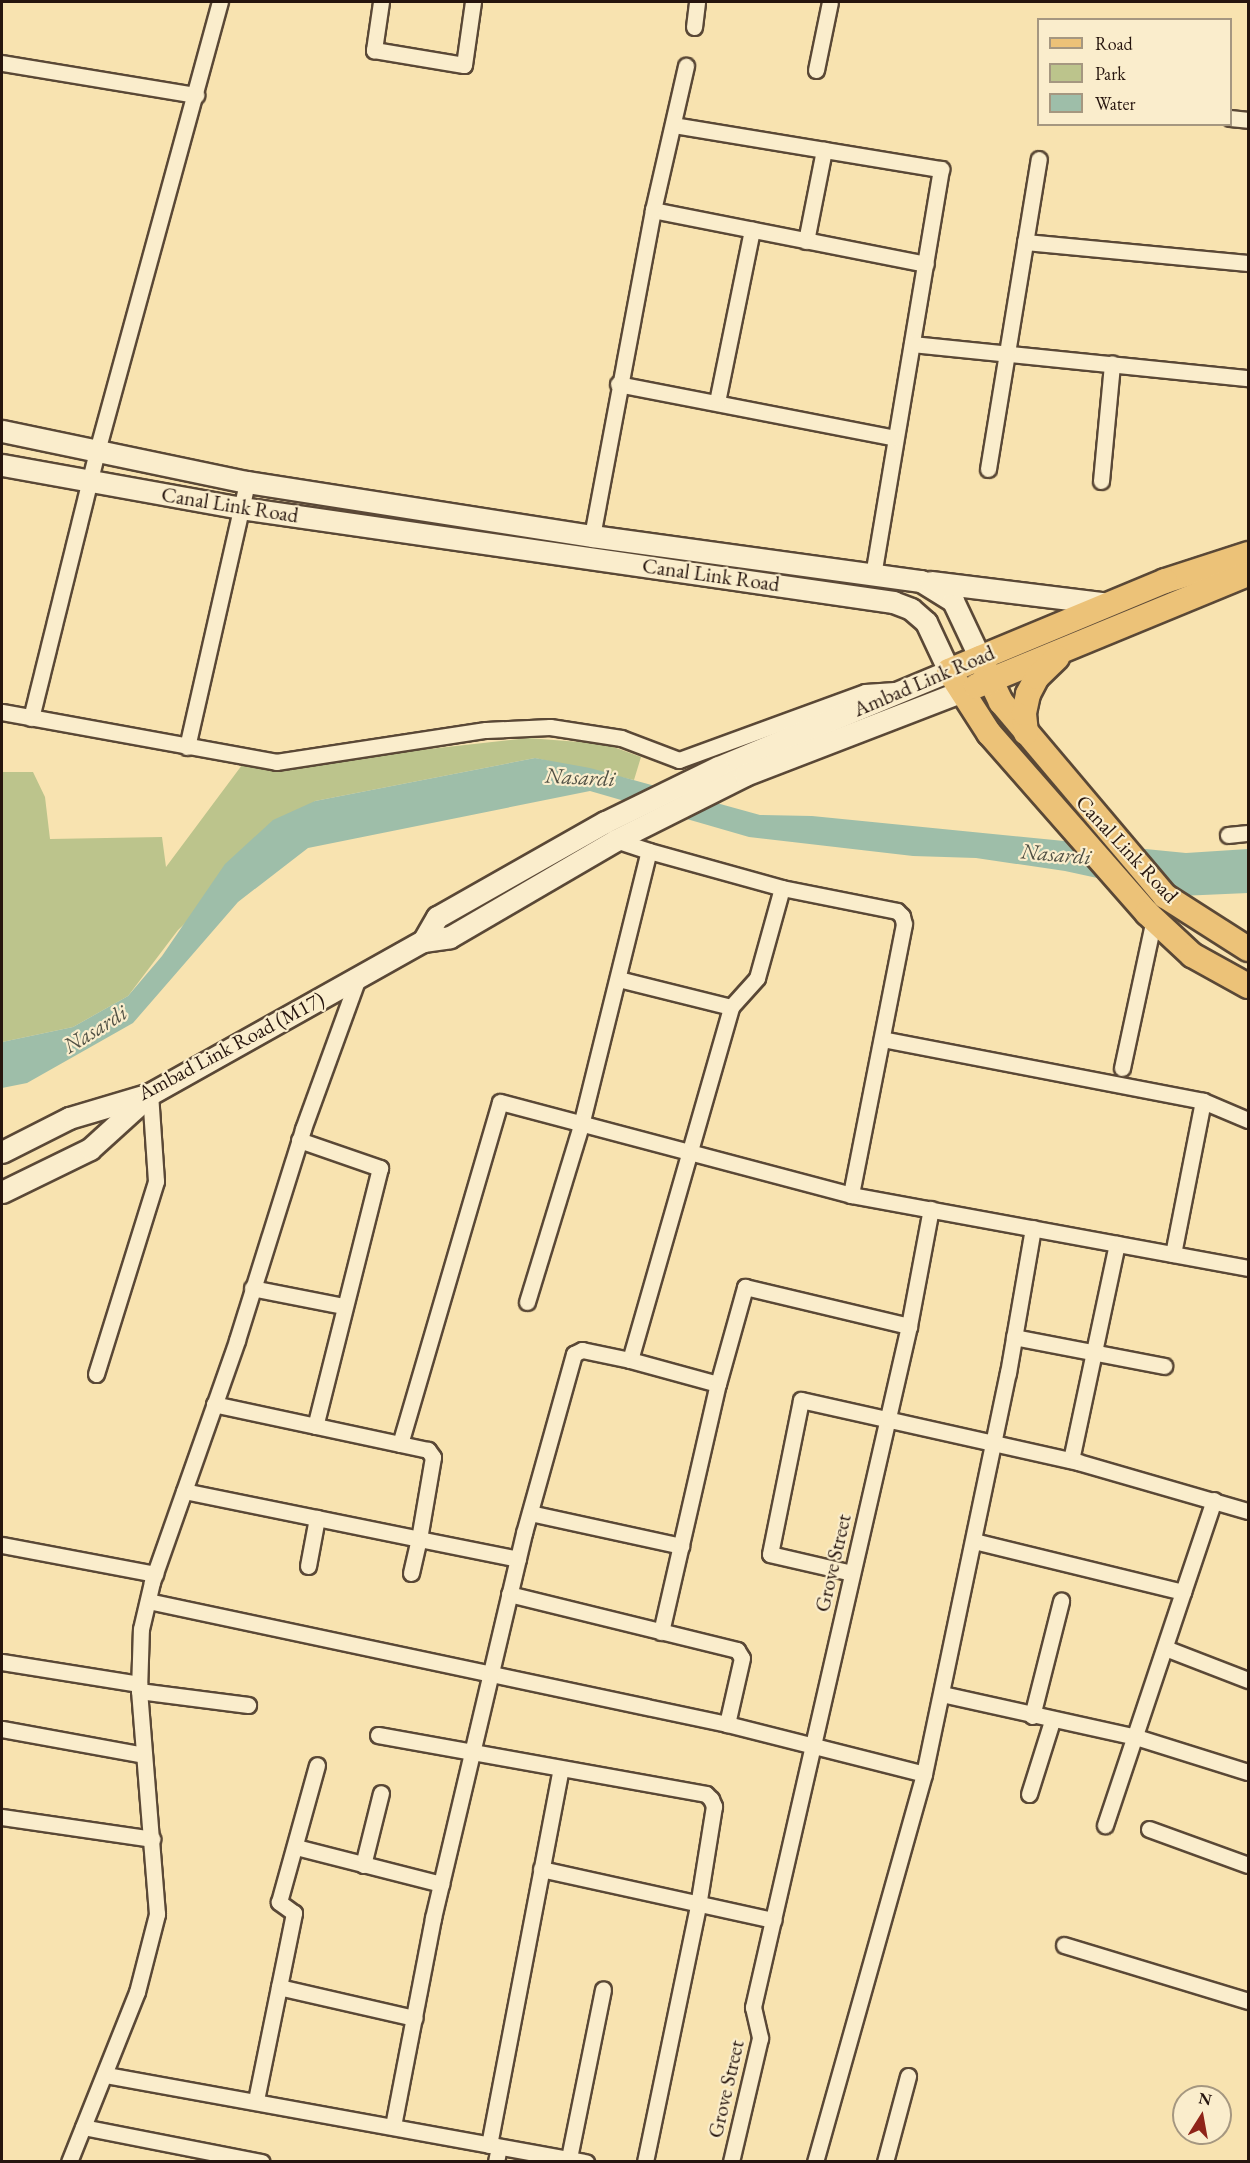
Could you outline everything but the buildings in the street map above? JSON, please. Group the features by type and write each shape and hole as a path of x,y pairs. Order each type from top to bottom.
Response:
{"main road":[{"name":"Canal Link Road","path":"2,430 246,482 592,536 921,581 953,601 1001,702 1102,826 1165,896 1248,949"},
{"name":"Canal Link Road","path":"2,465 89,483 241,508 893,602 920,614 960,692 982,724 1154,919 1192,955 1248,986"},
{"name":"Ambad Link Road","path":"611,831 718,767 849,705 904,689 1109,604 1248,554"},
{"name":"Ambad Link Road","path":"638,828 745,775 991,680 1211,586 1248,574"},
{"path":"921,581 1109,604"},
{"path":"1026,733 1024,704 1032,684 1068,649"},
{"name":"Ambad Link Road (M17)","path":"2,1152 69,1118 150,1094 423,941 437,917 611,831 638,828"},
{"path":"2,1192 90,1149 150,1094"}],"street":[{"path":"31,718 97,451 220,2"},
{"path":"381,2 374,50 464,65 473,2"},
{"path":"694,27 697,2"},
{"path":"816,70 830,2"},
{"path":"2,63 196,95"},
{"path":"592,536 618,384 653,210 686,66"},
{"path":"1232,118 1248,120"},
{"path":"674,125 941,169 873,576"},
{"path":"806,241 824,150"},
{"path":"988,469 1039,159"},
{"path":"653,210 926,264"},
{"path":"717,402 752,230"},
{"path":"1025,242 1248,264"},
{"path":"912,344 1248,378"},
{"path":"1101,481 1112,364"},
{"path":"618,384 895,438"},
{"path":"187,747 246,482"},
{"path":"2,712 276,762 486,730 550,727 621,738 679,760 849,705"},
{"path":"611,831 649,851 782,888 897,911 902,916 904,924 851,1195"},
{"path":"1228,835 1248,833"},
{"path":"527,1302 580,1125 619,979 649,851"},
{"path":"630,1360 731,1007 757,978 782,888"},
{"path":"1122,1068 1154,919"},
{"path":"69,2162 106,2075 137,1992 157,1914 139,1688 141,1629 155,1574 214,1404 299,1140 358,978"},
{"path":"619,979 731,1007"},
{"path":"882,1039 1203,1101 1248,1120"},
{"path":"96,1374 156,1181 150,1094"},
{"path":"1173,1254 1203,1101"},
{"path":"400,1443 498,1104 504,1102 690,1155 851,1195 1248,1268"},
{"path":"299,1140 380,1168 315,1426"},
{"name":"Grove Street","path":"731,2162 760,2038 753,2007 909,1326 931,1209"},
{"path":"815,2162 924,1774 974,1541 1033,1228"},
{"path":"1071,1460 1118,1244"},
{"path":"661,1632 718,1384 745,1287 909,1326"},
{"path":"252,1288 344,1306"},
{"path":"1014,1337 1164,1366"},
{"path":"393,2126 441,1884 509,1594 577,1350 630,1360 718,1384"},
{"path":"852,1573 770,1554 801,1400 1071,1460 1248,1511"},
{"path":"214,1404 428,1450 433,1457 411,1573"},
{"path":"184,1491 518,1559"},
{"path":"1106,1825 1214,1500"},
{"path":"530,1513 681,1546"},
{"path":"308,1566 317,1518"},
{"path":"974,1541 1183,1592"},
{"path":"2,1545 155,1574"},
{"path":"509,1594 741,1653 727,1724"},
{"path":"1032,1716 1061,1600"},
{"path":"148,1601 727,1724 812,1748 924,1774"},
{"path":"1165,1648 1248,1680"},
{"path":"2,1662 139,1688 248,1705"},
{"path":"942,1694 1052,1721 1136,1737 1248,1772"},
{"path":"1029,1794 1052,1721"},
{"path":"2,1729 144,1755"},
{"path":"378,1735 706,1794 711,1799 714,1806 698,1906 645,2162"},
{"path":"256,2100 294,1913 279,1902 317,1765"},
{"path":"495,2151 541,1869 561,1769"},
{"path":"363,1865 381,1793"},
{"path":"2,1817 152,1839"},
{"path":"1149,1829 1248,1865"},
{"path":"296,1847 441,1884"},
{"path":"541,1869 698,1906 773,1920"},
{"path":"1064,1945 1248,2001"},
{"path":"279,1987 414,2018"},
{"path":"569,2158 603,1989"},
{"path":"106,2075 393,2126 495,2151 546,2159 569,2158 586,2162"},
{"path":"885,2162 908,2076"},
{"path":"83,2127 262,2162"}],"green space":[{"path":"528,738 605,744 641,757 634,780 535,758 315,801 178,930 128,996 73,1027 2,1042 2,772 33,772 45,797 50,839 162,837 166,867 242,765 294,764"}],"water":[{"name":"Nasardi","path":"535,758 590,768 760,815 812,816 1186,853 1248,849 1248,893 1180,896 1065,871 976,858 913,856 749,837 590,791 308,848 238,902 133,1023 27,1083 2,1088 2,1042 73,1027 128,996 162,956 225,864 273,820 315,801"}]}
